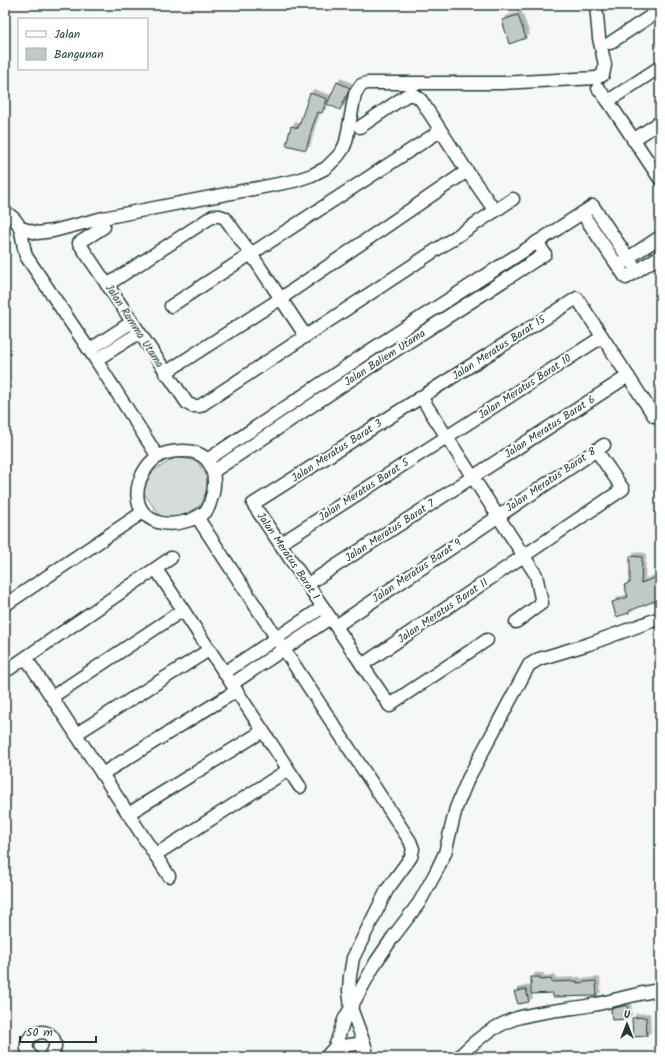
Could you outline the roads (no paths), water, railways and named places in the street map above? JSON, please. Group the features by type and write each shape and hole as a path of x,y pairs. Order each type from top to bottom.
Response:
{"street":[{"path":"21,228 37,233 53,231 103,218 294,181 312,175 326,168 343,149 346,142 355,94 361,85 368,83 502,83 596,78 603,75 605,65 599,38 596,5"},
{"path":"610,43 660,10"},
{"path":"608,101 660,67"},
{"path":"598,88 660,179"},
{"path":"360,127 407,95 415,95 421,100 440,131 495,211"},
{"path":"633,140 660,122"},
{"path":"172,306 440,131"},
{"path":"165,373 280,299 467,171"},
{"path":"107,285 213,216 220,216 226,218 305,335 513,199"},
{"name":"Jalan Baliem Utama","path":"207,460 374,348 593,206 628,258"},
{"path":"5,212 16,219 21,228 22,244 26,256 158,457"},
{"path":"582,213 626,278 660,256"},
{"name":"Jalan Ramma Utama","path":"104,227 79,243 186,403 192,406 200,406 305,335"},
{"path":"618,265 660,237"},
{"name":"Jalan Baliem Utama","path":"214,471 382,359 545,254 537,242"},
{"path":"628,258 637,271"},
{"name":"Jalan Meratus Barat 15","path":"421,397 577,298 602,338"},
{"path":"92,355 132,322"},
{"path":"92,355 139,333"},
{"path":"602,338 654,416"},
{"name":"Jalan Meratus Barat 10","path":"447,437 602,338"},
{"name":"Jalan Meratus Barat 6","path":"473,477 628,376"},
{"path":"421,397 536,575 542,603 516,622"},
{"name":"Jalan Meratus Barat 3","path":"253,504 421,397"},
{"name":"Jalan Meratus Barat 5","path":"280,544 447,437"},
{"name":"Jalan Meratus Barat 8","path":"498,516 600,447 623,490"},
{"path":"184,451 197,453 207,460 214,471 215,483 208,509 190,520 168,524 153,520 143,512 138,501 138,485 144,470 158,457 170,452 184,451"},
{"name":"Jalan Meratus Barat 7","path":"308,584 473,477"},
{"name":"Jalan Meratus Barat 11","path":"362,665 623,490"},
{"name":"Jalan Meratus Barat 1","path":"253,504 389,705 487,640"},
{"path":"5,605 143,512"},
{"name":"Jalan Meratus Barat 9","path":"102,774 234,688 284,650 333,622 498,516"},
{"path":"197,517 410,841 413,848 411,857 387,890 353,958 349,983 351,1008 371,1057"},
{"path":"9,669 171,558"},
{"path":"156,569 300,787"},
{"path":"224,673 323,607"},
{"path":"52,697 183,610"},
{"path":"326,1057 335,1047 342,1026 351,1008 384,950 419,903 436,872 445,853 456,808 468,779 529,665 539,659 589,644 660,618"},
{"path":"76,734 210,650"},
{"path":"26,658 169,876"},
{"path":"128,814 263,731"},
{"path":"155,855 288,770"},
{"path":"459,1057 474,1041 513,1020 526,1016 594,1005 660,990"},
{"path":"31,1057 27,1050 27,1042 31,1036 37,1032 44,1032 51,1036 55,1042 55,1050 49,1057"},
{"path":"335,1047 364,1043"},
{"path":"363,1057 364,1043"}]}
